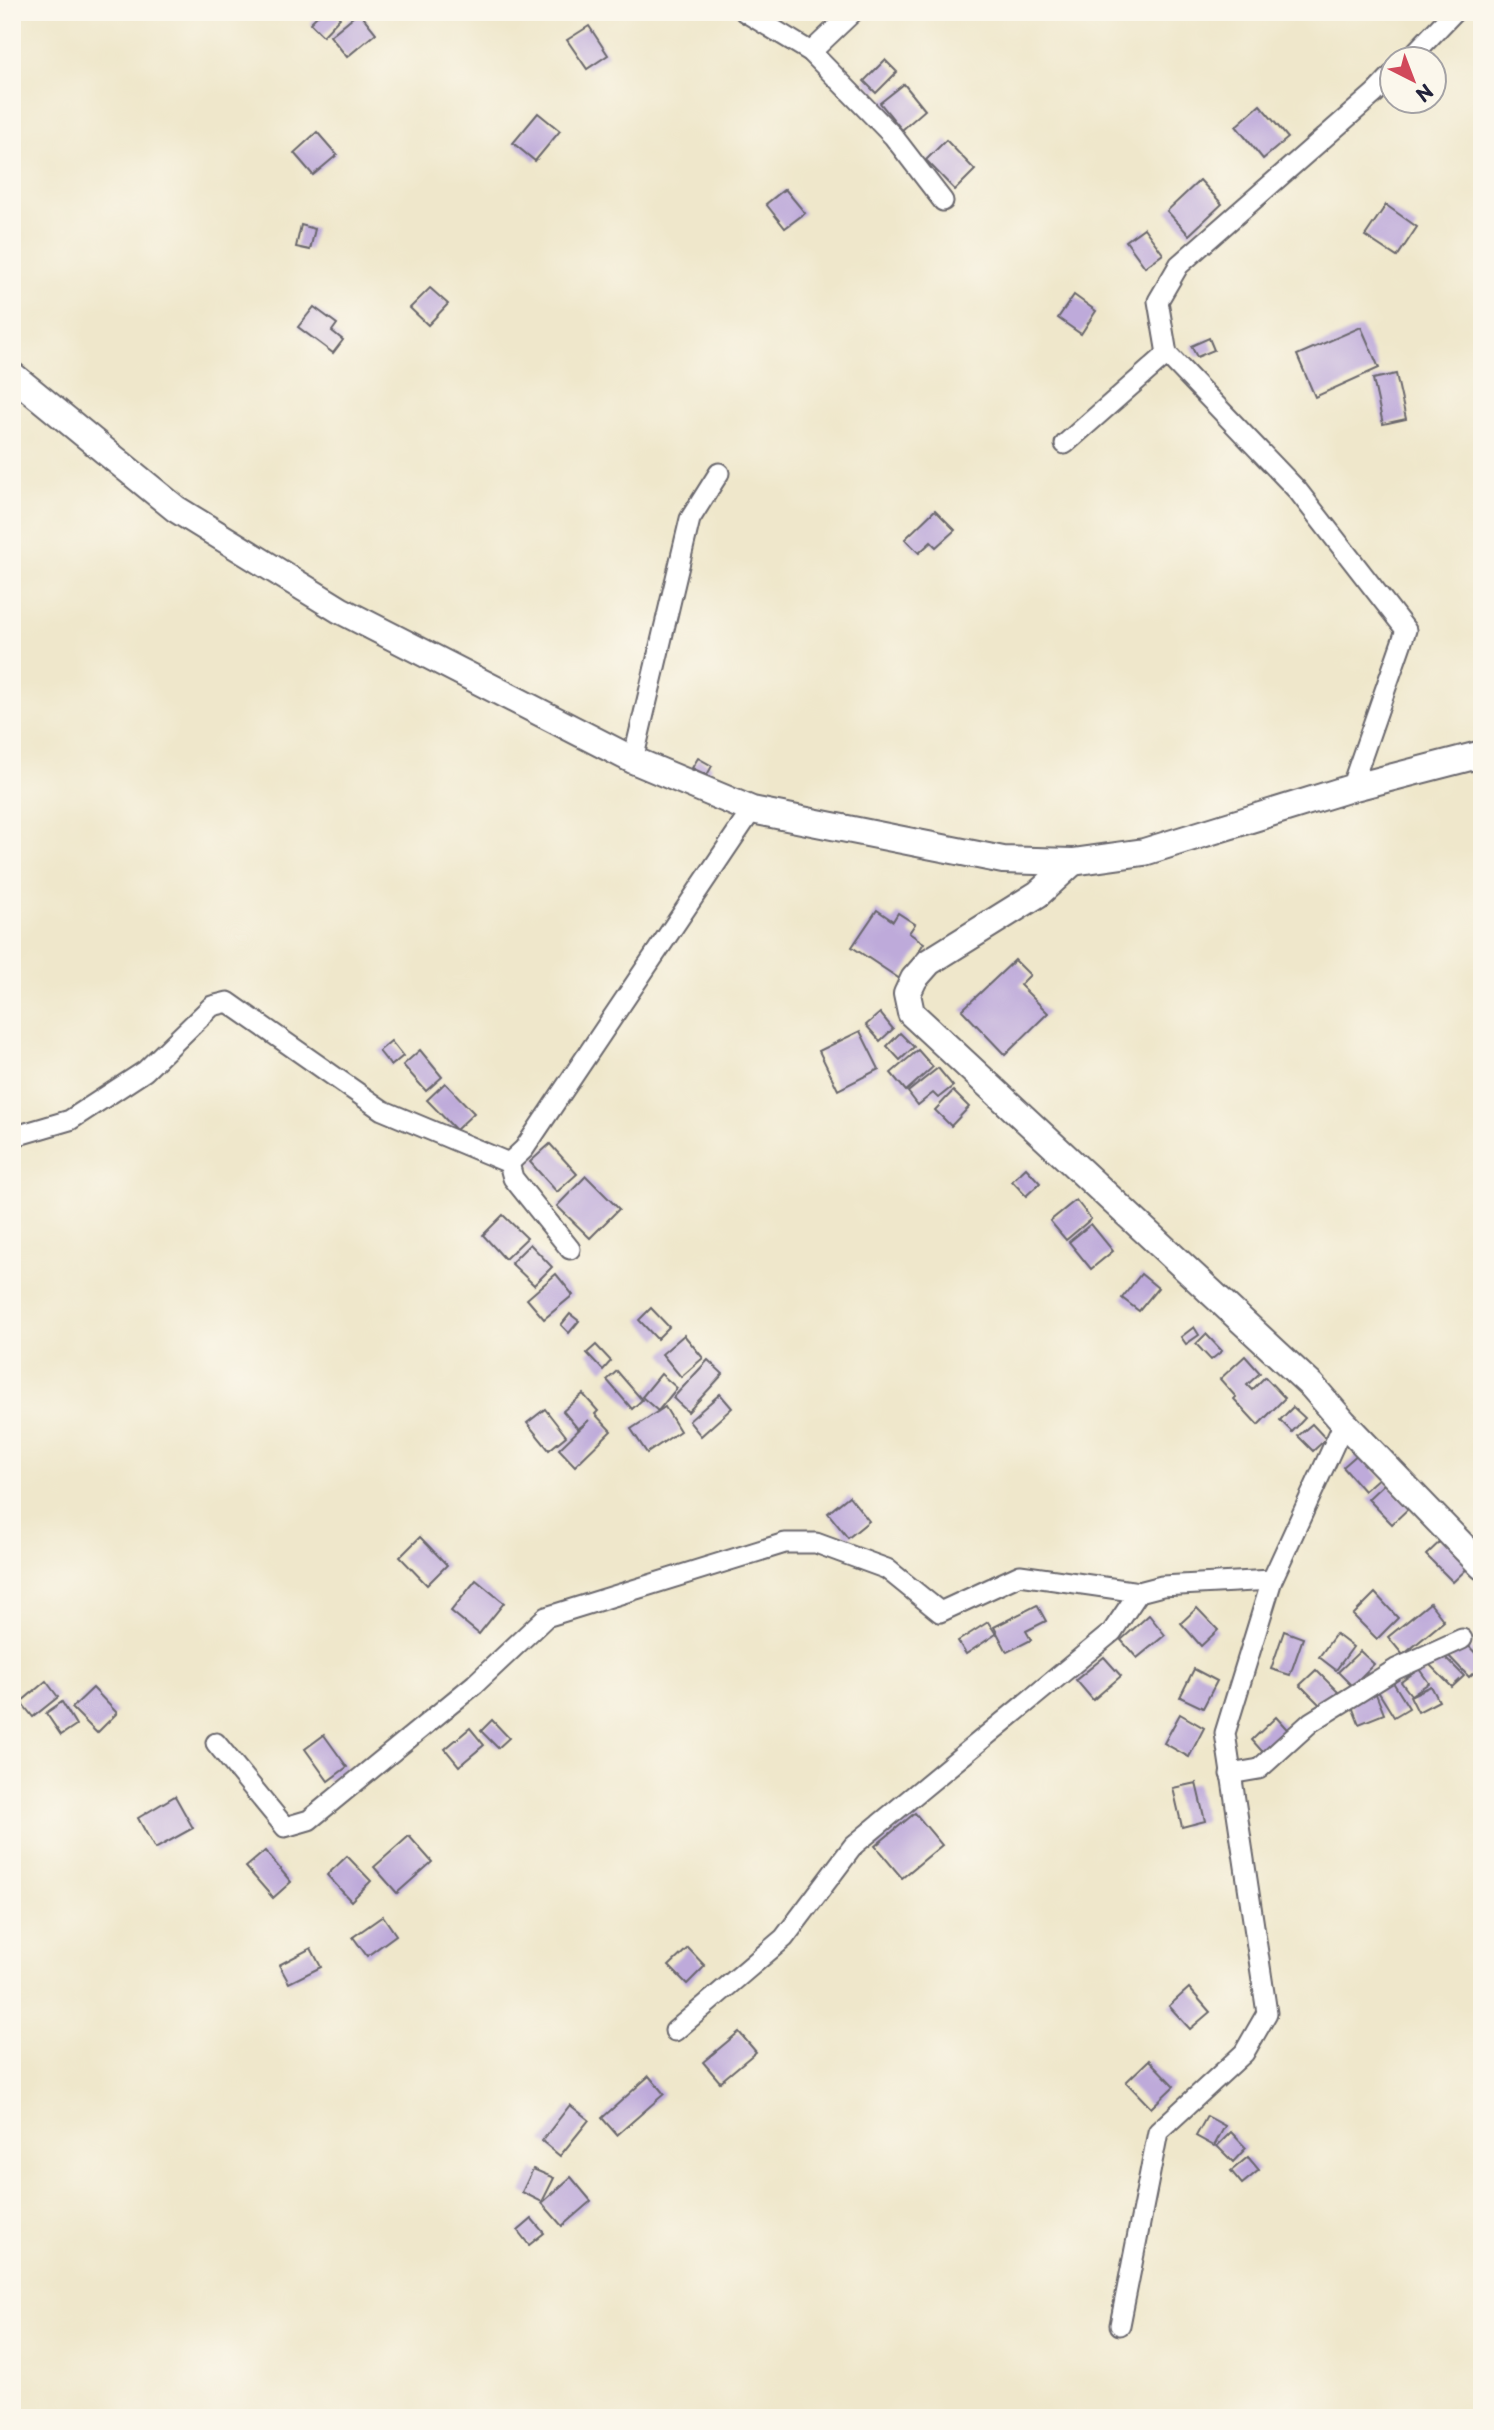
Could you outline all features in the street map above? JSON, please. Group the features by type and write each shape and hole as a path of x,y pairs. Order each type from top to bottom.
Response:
{"main road":[{"path":"12,375 176,509 304,589 633,760 752,810 1003,860 1073,862 1144,852 1351,788 1482,754"},
{"path":"1073,862 1038,894 929,962 914,979 907,994 911,1013 1312,1385 1344,1423 1482,1566"}],"street":[{"path":"745,12 811,52 893,136 943,201"},
{"path":"811,52 853,12"},
{"path":"1421,46 1454,12"},
{"path":"1351,788 1406,630 1298,491 1167,354 1158,301 1179,265 1378,90"},
{"path":"1065,444 1167,354"},
{"path":"633,760 690,519 719,474"},
{"path":"509,1163 524,1149 752,810"},
{"path":"12,1137 70,1120 145,1071 212,1006 228,1002 382,1110 509,1163"},
{"path":"509,1163 513,1178 570,1249"},
{"path":"1120,2325 1158,2132 1244,2053 1267,2012 1225,1733 1272,1580 1344,1423"},
{"path":"216,1743 285,1827 309,1820 475,1684 546,1617 785,1543 816,1543 887,1569 940,1612 1020,1575 1139,1592 1162,1586 1272,1580"},
{"path":"675,2031 784,1938 854,1845 1112,1632 1139,1592"},
{"path":"1230,1774 1259,1769 1311,1722 1396,1669 1462,1639"}],"building":[{"path":"321,12 335,12 340,18 323,36 310,23"},
{"path":"359,12 376,33 347,57 330,36"},
{"path":"589,26 608,55 587,69 567,40"},
{"path":"885,60 897,72 876,93 864,81"},
{"path":"904,84 925,110 902,130 880,103"},
{"path":"1260,105 1288,138 1263,159 1236,126"},
{"path":"538,113 560,131 535,161 513,143"},
{"path":"317,132 337,155 313,175 294,153"},
{"path":"946,140 975,170 955,190 926,160"},
{"path":"1200,180 1222,204 1189,235 1167,211"},
{"path":"785,189 805,213 785,228 766,204"},
{"path":"1386,205 1417,227 1397,257 1365,236"},
{"path":"301,225 315,229 310,250 296,247"},
{"path":"1144,228 1163,254 1145,267 1126,241"},
{"path":"430,288 448,304 428,325 410,308"},
{"path":"1074,295 1096,311 1081,334 1058,318"},
{"path":"314,307 337,324 332,331 343,340 333,353 298,327"},
{"path":"1361,327 1379,368 1315,397 1297,355"},
{"path":"1209,338 1214,350 1197,357 1191,346"},
{"path":"1396,374 1406,419 1383,424 1373,379"},
{"path":"935,510 955,530 936,547 931,542 919,553 905,539"},
{"path":"698,758 712,766 707,775 692,768"},
{"path":"877,910 893,921 898,913 915,924 909,933 924,943 900,979 852,947"},
{"path":"1015,960 1030,975 1020,985 1048,1013 1005,1055 962,1010"},
{"path":"880,1013 893,1029 880,1041 866,1025"},
{"path":"860,1031 879,1069 838,1090 819,1051"},
{"path":"900,1033 914,1047 900,1060 887,1046"},
{"path":"391,1041 403,1056 391,1066 379,1051"},
{"path":"420,1050 442,1077 426,1091 403,1065"},
{"path":"918,1050 933,1067 906,1091 891,1073"},
{"path":"938,1068 953,1086 938,1098 933,1093 918,1105 908,1092"},
{"path":"445,1083 474,1113 456,1130 427,1100"},
{"path":"953,1091 969,1107 951,1126 935,1110"},
{"path":"550,1144 577,1174 557,1192 530,1162"},
{"path":"1026,1168 1040,1183 1026,1196 1012,1181"},
{"path":"586,1176 619,1209 590,1238 557,1206"},
{"path":"1076,1200 1091,1219 1066,1240 1050,1221"},
{"path":"503,1215 527,1238 505,1259 483,1235"},
{"path":"1091,1224 1113,1251 1091,1269 1069,1242"},
{"path":"530,1244 552,1267 534,1285 511,1263"},
{"path":"556,1274 573,1295 544,1319 527,1299"},
{"path":"1141,1274 1158,1288 1139,1311 1122,1298"},
{"path":"651,1308 669,1327 657,1339 639,1320"},
{"path":"570,1314 579,1321 569,1333 561,1325"},
{"path":"1194,1327 1199,1335 1186,1344 1181,1337"},
{"path":"1206,1334 1222,1351 1211,1360 1196,1344"},
{"path":"684,1335 703,1358 681,1377 662,1354"},
{"path":"596,1345 611,1361 603,1370 587,1353"},
{"path":"1245,1356 1260,1373 1247,1385 1252,1390 1265,1377 1285,1398 1258,1425 1220,1379"},
{"path":"708,1360 723,1374 688,1412 673,1398"},
{"path":"617,1371 642,1400 632,1409 607,1380"},
{"path":"661,1374 677,1388 658,1411 642,1397"},
{"path":"583,1394 598,1411 595,1414 611,1431 575,1466 559,1449 589,1420 578,1429 563,1411"},
{"path":"720,1394 732,1408 701,1436 689,1421"},
{"path":"665,1407 680,1431 647,1453 631,1429"},
{"path":"1293,1407 1305,1418 1292,1432 1280,1420"},
{"path":"545,1409 566,1436 549,1450 527,1423"},
{"path":"1312,1424 1326,1439 1313,1451 1298,1436"},
{"path":"1359,1453 1380,1477 1364,1491 1343,1467"},
{"path":"1386,1482 1410,1507 1392,1524 1368,1499"},
{"path":"849,1496 869,1521 848,1538 828,1513"},
{"path":"1446,1536 1472,1564 1453,1582 1426,1555"},
{"path":"420,1537 447,1565 427,1585 400,1557"},
{"path":"476,1580 504,1603 479,1634 451,1611"},
{"path":"1375,1593 1398,1618 1377,1639 1353,1615"},
{"path":"1430,1603 1444,1621 1403,1655 1388,1637"},
{"path":"1037,1605 1046,1621 1026,1631 1031,1640 1007,1652 994,1627"},
{"path":"1197,1608 1218,1630 1201,1646 1181,1623"},
{"path":"1149,1615 1165,1635 1137,1658 1121,1640"},
{"path":"988,1622 996,1634 966,1654 958,1641"},
{"path":"1284,1631 1303,1638 1290,1675 1271,1669"},
{"path":"1336,1634 1353,1647 1336,1670 1319,1657"},
{"path":"1462,1639 1482,1660 1482,1665 1469,1677 1446,1653"},
{"path":"1360,1651 1374,1664 1352,1686 1338,1672"},
{"path":"1442,1654 1464,1676 1452,1687 1430,1665"},
{"path":"1104,1657 1121,1676 1093,1700 1076,1680"},
{"path":"1194,1669 1217,1681 1203,1708 1180,1697"},
{"path":"1419,1669 1429,1683 1411,1695 1401,1682"},
{"path":"1316,1670 1338,1692 1323,1708 1300,1685"},
{"path":"1391,1679 1409,1708 1394,1717 1376,1688"},
{"path":"46,1681 58,1697 33,1717 21,1702"},
{"path":"1431,1686 1439,1701 1418,1712 1410,1696"},
{"path":"93,1688 117,1713 97,1733 72,1708"},
{"path":"1374,1689 1384,1714 1359,1724 1349,1699"},
{"path":"62,1702 76,1725 61,1735 46,1713"},
{"path":"1180,1714 1204,1728 1189,1757 1164,1743"},
{"path":"1276,1717 1293,1736 1269,1759 1252,1740"},
{"path":"492,1720 509,1738 498,1748 481,1731"},
{"path":"470,1728 484,1745 459,1766 445,1749"},
{"path":"324,1735 347,1767 328,1781 305,1749"},
{"path":"1196,1783 1205,1821 1182,1827 1173,1788"},
{"path":"175,1796 193,1828 155,1849 138,1818"},
{"path":"915,1813 942,1845 902,1878 875,1846"},
{"path":"409,1836 432,1862 397,1893 374,1867"},
{"path":"265,1851 291,1882 273,1898 246,1867"},
{"path":"347,1856 371,1881 351,1901 327,1875"},
{"path":"383,1916 396,1935 367,1956 353,1937"},
{"path":"311,1948 321,1967 289,1983 279,1965"},
{"path":"688,1948 705,1966 687,1984 669,1966"},
{"path":"1189,1988 1210,2012 1190,2029 1169,2006"},
{"path":"739,2032 756,2052 720,2082 703,2062"},
{"path":"1149,2060 1174,2086 1151,2108 1126,2082"},
{"path":"649,2076 664,2094 617,2135 602,2118"},
{"path":"570,2105 589,2120 560,2156 542,2141"},
{"path":"1207,2116 1225,2126 1214,2146 1196,2136"},
{"path":"1231,2132 1246,2148 1233,2162 1217,2146"},
{"path":"1248,2157 1259,2170 1242,2184 1231,2171"},
{"path":"533,2169 554,2178 542,2202 522,2192"},
{"path":"571,2177 591,2201 562,2226 542,2203"},
{"path":"532,2219 544,2233 529,2245 518,2231"}]}
